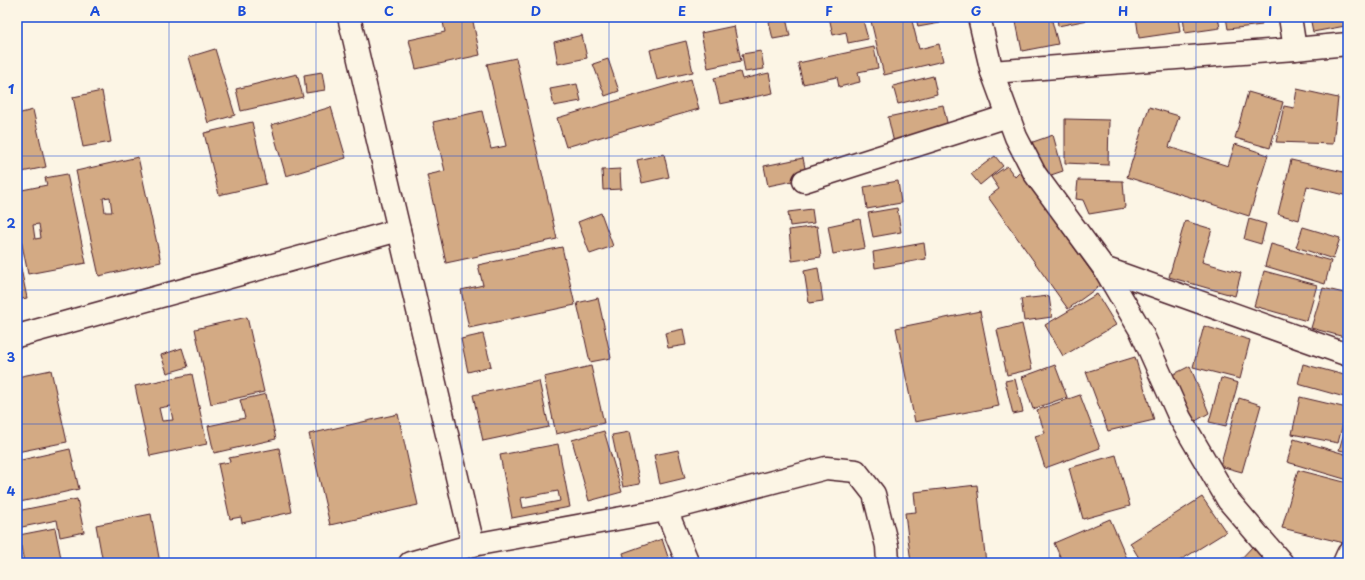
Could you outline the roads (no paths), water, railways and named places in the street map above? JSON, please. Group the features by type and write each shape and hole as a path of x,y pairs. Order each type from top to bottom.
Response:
{"street":[{"path":"349,17 473,545"},
{"path":"979,17 992,72 1016,137 1035,174 1104,268 1141,331 1180,418 1228,500 1282,563"},
{"path":"1290,17 1295,49"},
{"path":"992,72 1348,44"},
{"path":"804,181 1008,116"},
{"path":"17,336 399,230"},
{"path":"1104,268 1348,355"},
{"path":"410,563 473,545 666,510 826,468 856,471 874,494 887,546 888,563"},
{"path":"666,510 688,563"},
{"path":"1344,563 1348,554"}]}
